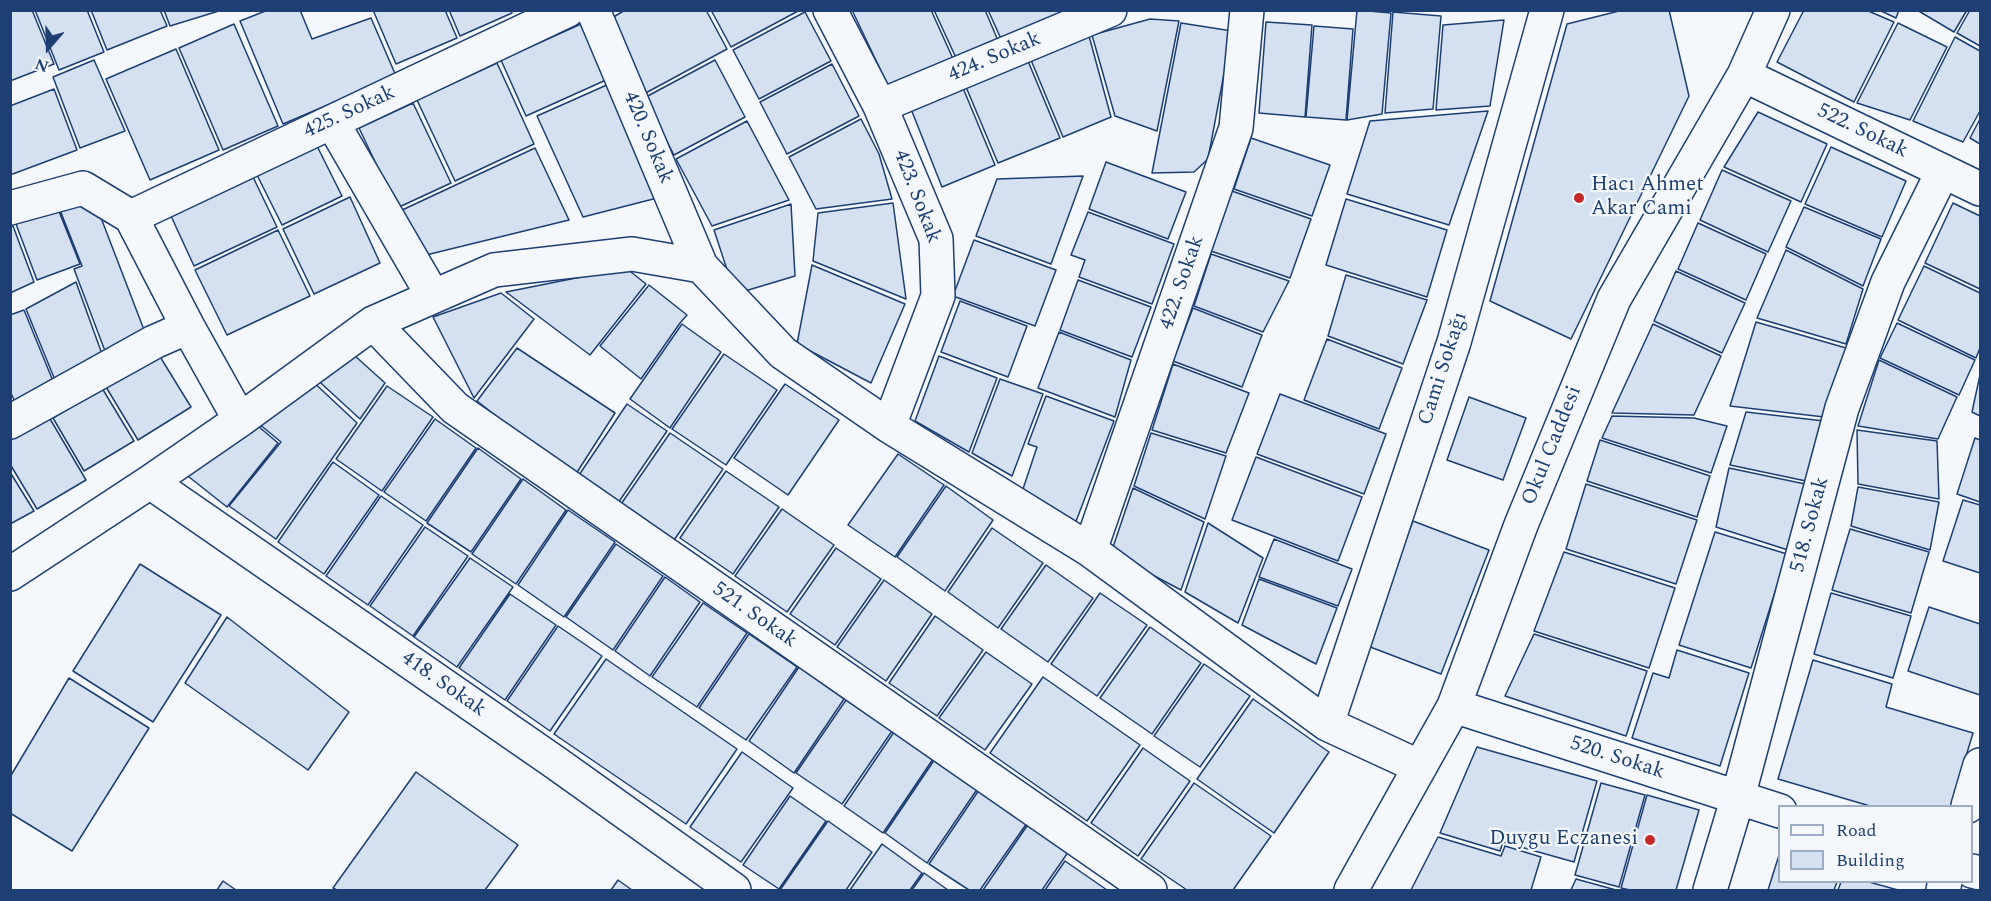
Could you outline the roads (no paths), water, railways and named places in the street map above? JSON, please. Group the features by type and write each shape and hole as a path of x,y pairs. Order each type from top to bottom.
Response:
{"street":[{"name":"425. Sokak","path":"131,217 568,10"},
{"name":"420. Sokak","path":"594,10 700,266"},
{"name":"423. Sokak","path":"830,10 880,106 936,239 938,296 889,426"},
{"name":"424. Sokak","path":"880,106 1110,10"},
{"name":"422. Sokak","path":"1090,550 1236,128 1247,10"},
{"name":"Cami Sokağı","path":"1327,724 1454,342 1547,10"},
{"name":"Okul Caddesi","path":"1351,891 1454,706 1521,525 1614,298 1744,75 1773,10"},
{"name":"522. Sokak","path":"1744,75 1980,189"},
{"path":"332,122 433,296"},
{"name":"518. Sokak","path":"1710,891 1738,797 1842,408 1888,282 1943,171"},
{"path":"10,208 83,188 131,217 188,327 240,420"},
{"path":"10,574 240,420 373,323 494,270 632,254 700,266 783,352 889,426 1090,550 1327,724 1420,767"},
{"name":"521. Sokak","path":"373,323 455,408 1150,891"},
{"path":"10,422 154,342 188,327"},
{"name":"418. Sokak","path":"150,482 546,756 734,891"},
{"name":"520. Sokak","path":"1454,706 1778,811"},
{"path":"1969,805 1980,765"}],"place":[{"name":"Hacı Ahmet Akar Cami","path":"1579,198"},
{"name":"Duygu Eczanesi","path":"1650,840"}]}
